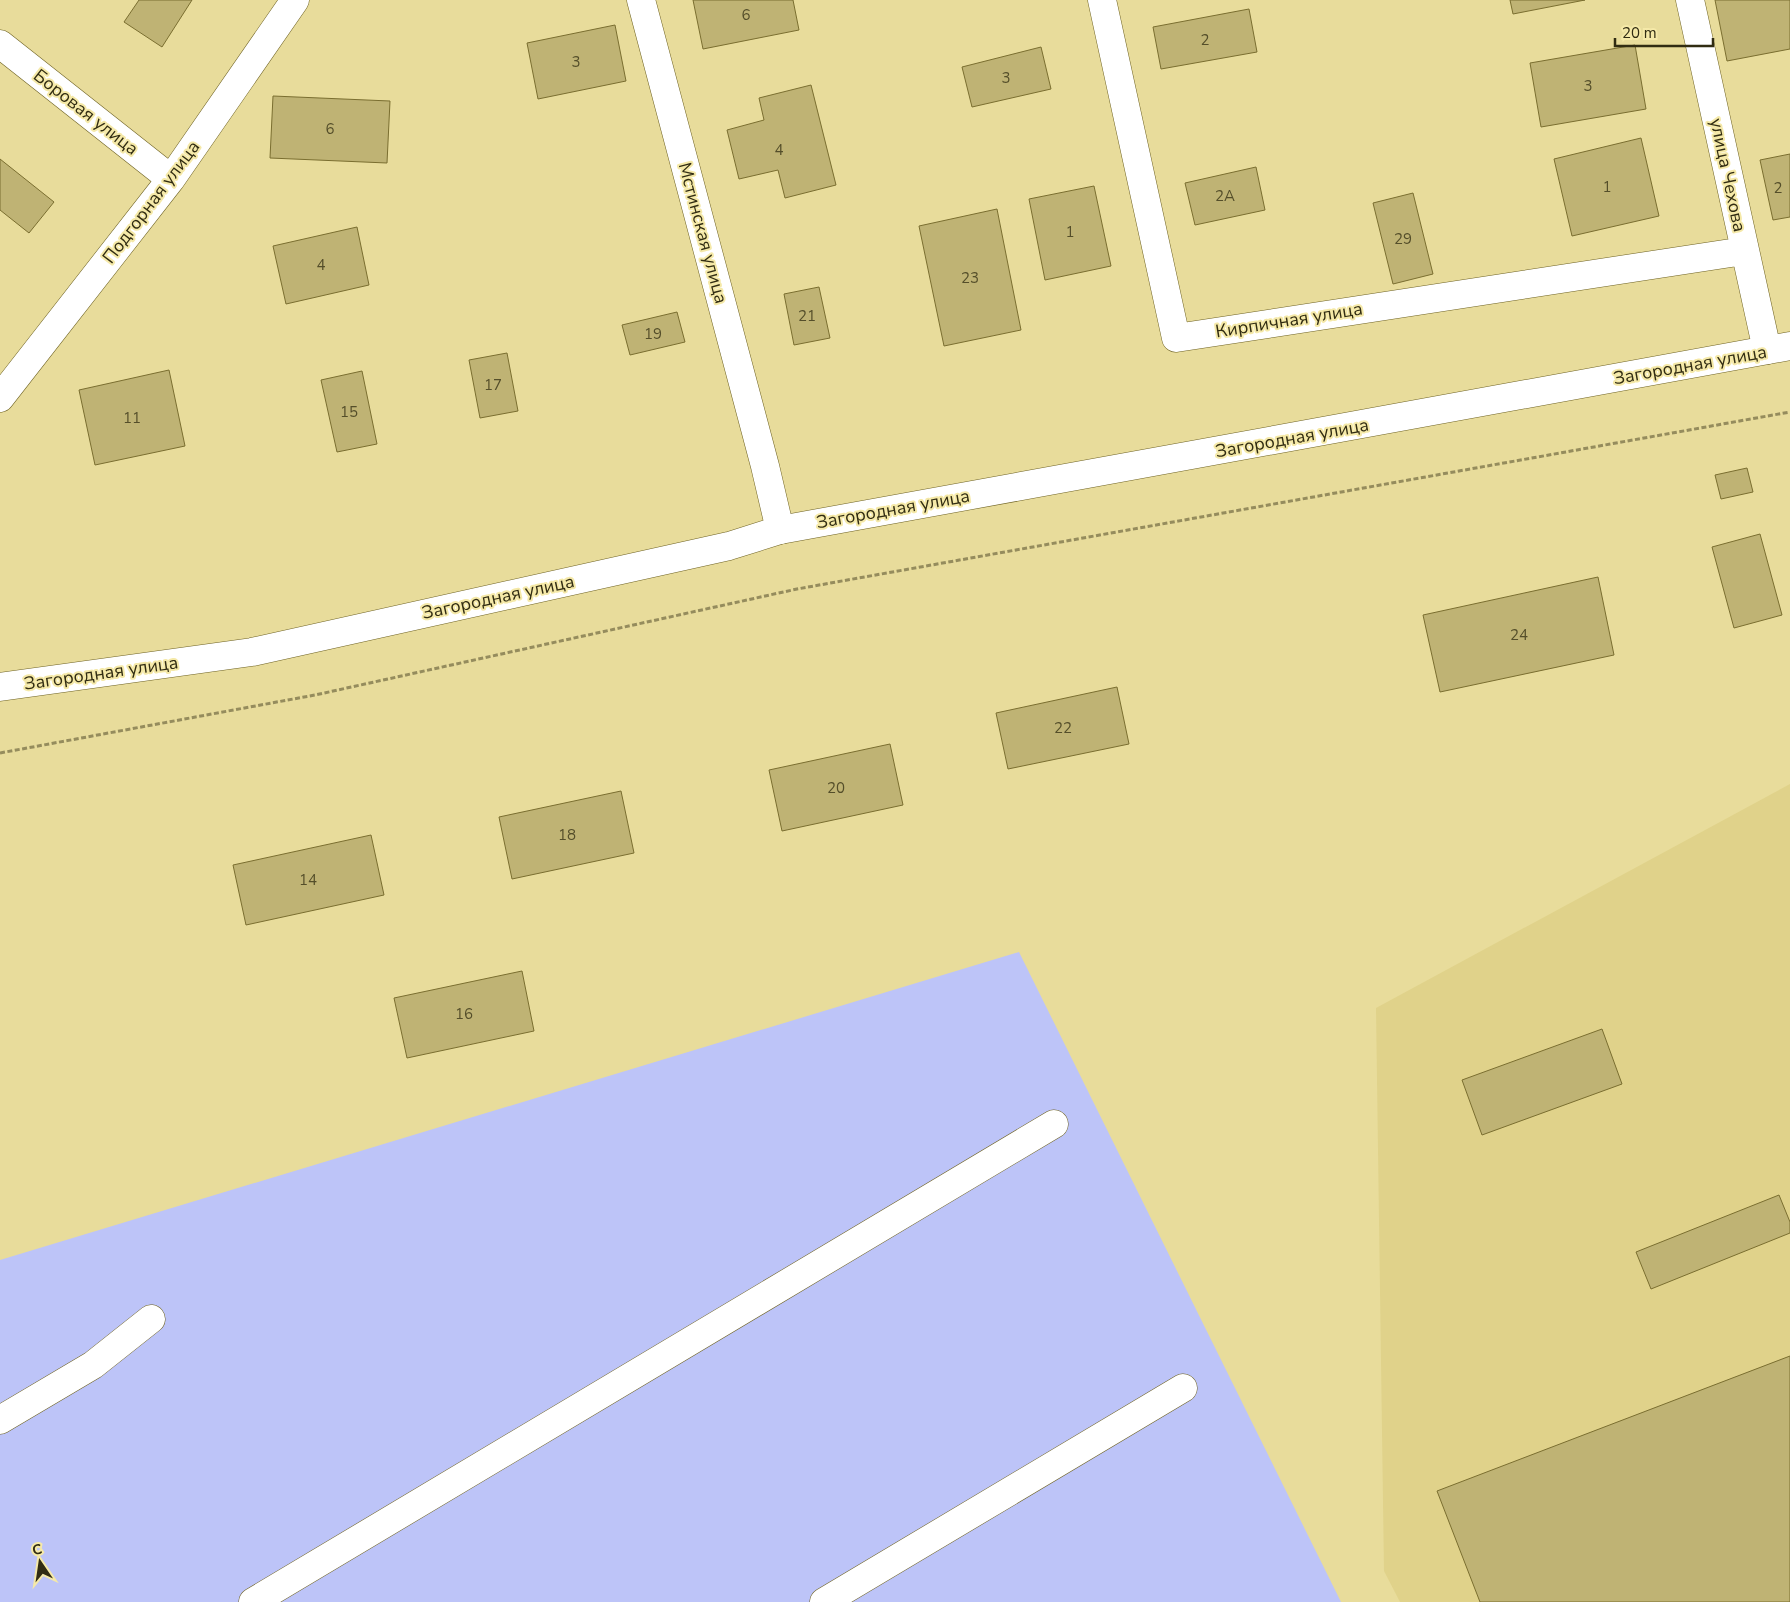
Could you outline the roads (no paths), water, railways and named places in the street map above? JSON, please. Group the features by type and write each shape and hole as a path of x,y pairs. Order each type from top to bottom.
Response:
{"street":[{"name":"Подгорная улица","path":"0,398 171,179 295,0"},
{"name":"Мстинская улица","path":"641,0 765,466 780,530"},
{"name":"Кирпичная улица","path":"1102,0 1176,338 1744,251"},
{"name":"улица Чехова","path":"1690,0 1744,251 1779,348"},
{"name":"Боровая улица","path":"0,44 171,179"},
{"name":"Загородная улица","path":"0,687 252,652 729,546 780,530 1779,348"},
{"path":"253,1602 1054,1124"},
{"path":"0,1420 92,1365 151,1318"},
{"path":"824,1602 1183,1388"}]}
